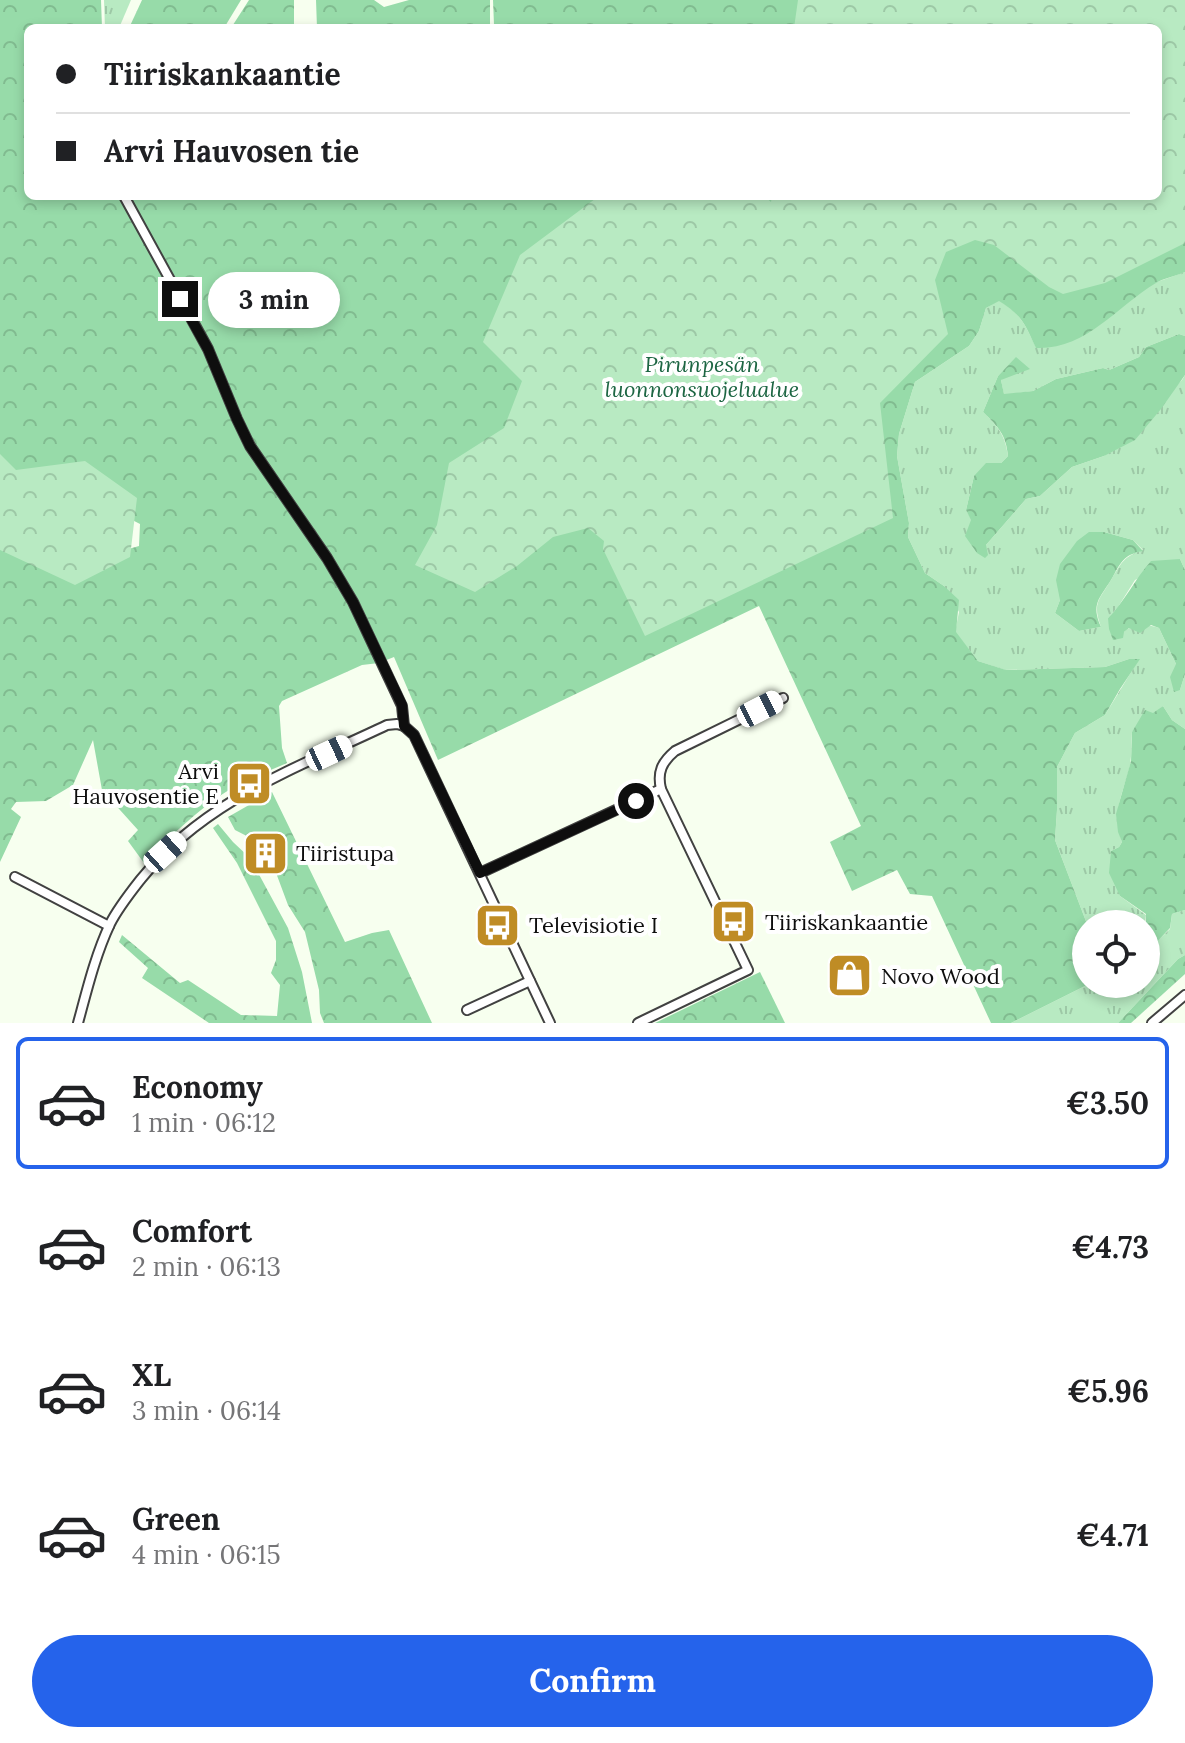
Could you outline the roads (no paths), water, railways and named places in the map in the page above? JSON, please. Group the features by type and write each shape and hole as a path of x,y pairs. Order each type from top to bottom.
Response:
{"street":[{"path":"126,200 210,354 250,446 327,558 353,602 402,705 404,726"},
{"path":"638,1023 748,970 661,789 658,777 662,767 675,751 783,698"},
{"path":"78,1023 95,961 109,926 132,890 165,852 207,816 254,788 397,724 414,735 550,1023"},
{"path":"480,873 661,789"},
{"path":"15,877 109,926"},
{"path":"467,1010 530,981"},
{"path":"1152,1023 1185,995"}],"place":[{"name":"Arvi Hauvosentie E","path":"250,784"},
{"name":"Tiiristupa","path":"265,853"},
{"name":"Tiiriskankaantie","path":"734,922"},
{"name":"Televisiotie I","path":"498,925"},
{"name":"Novo Wood","path":"850,976"}],"park label":[{"name":"Pirunpesän luonnonsuojelualue","path":"702,376"}]}
